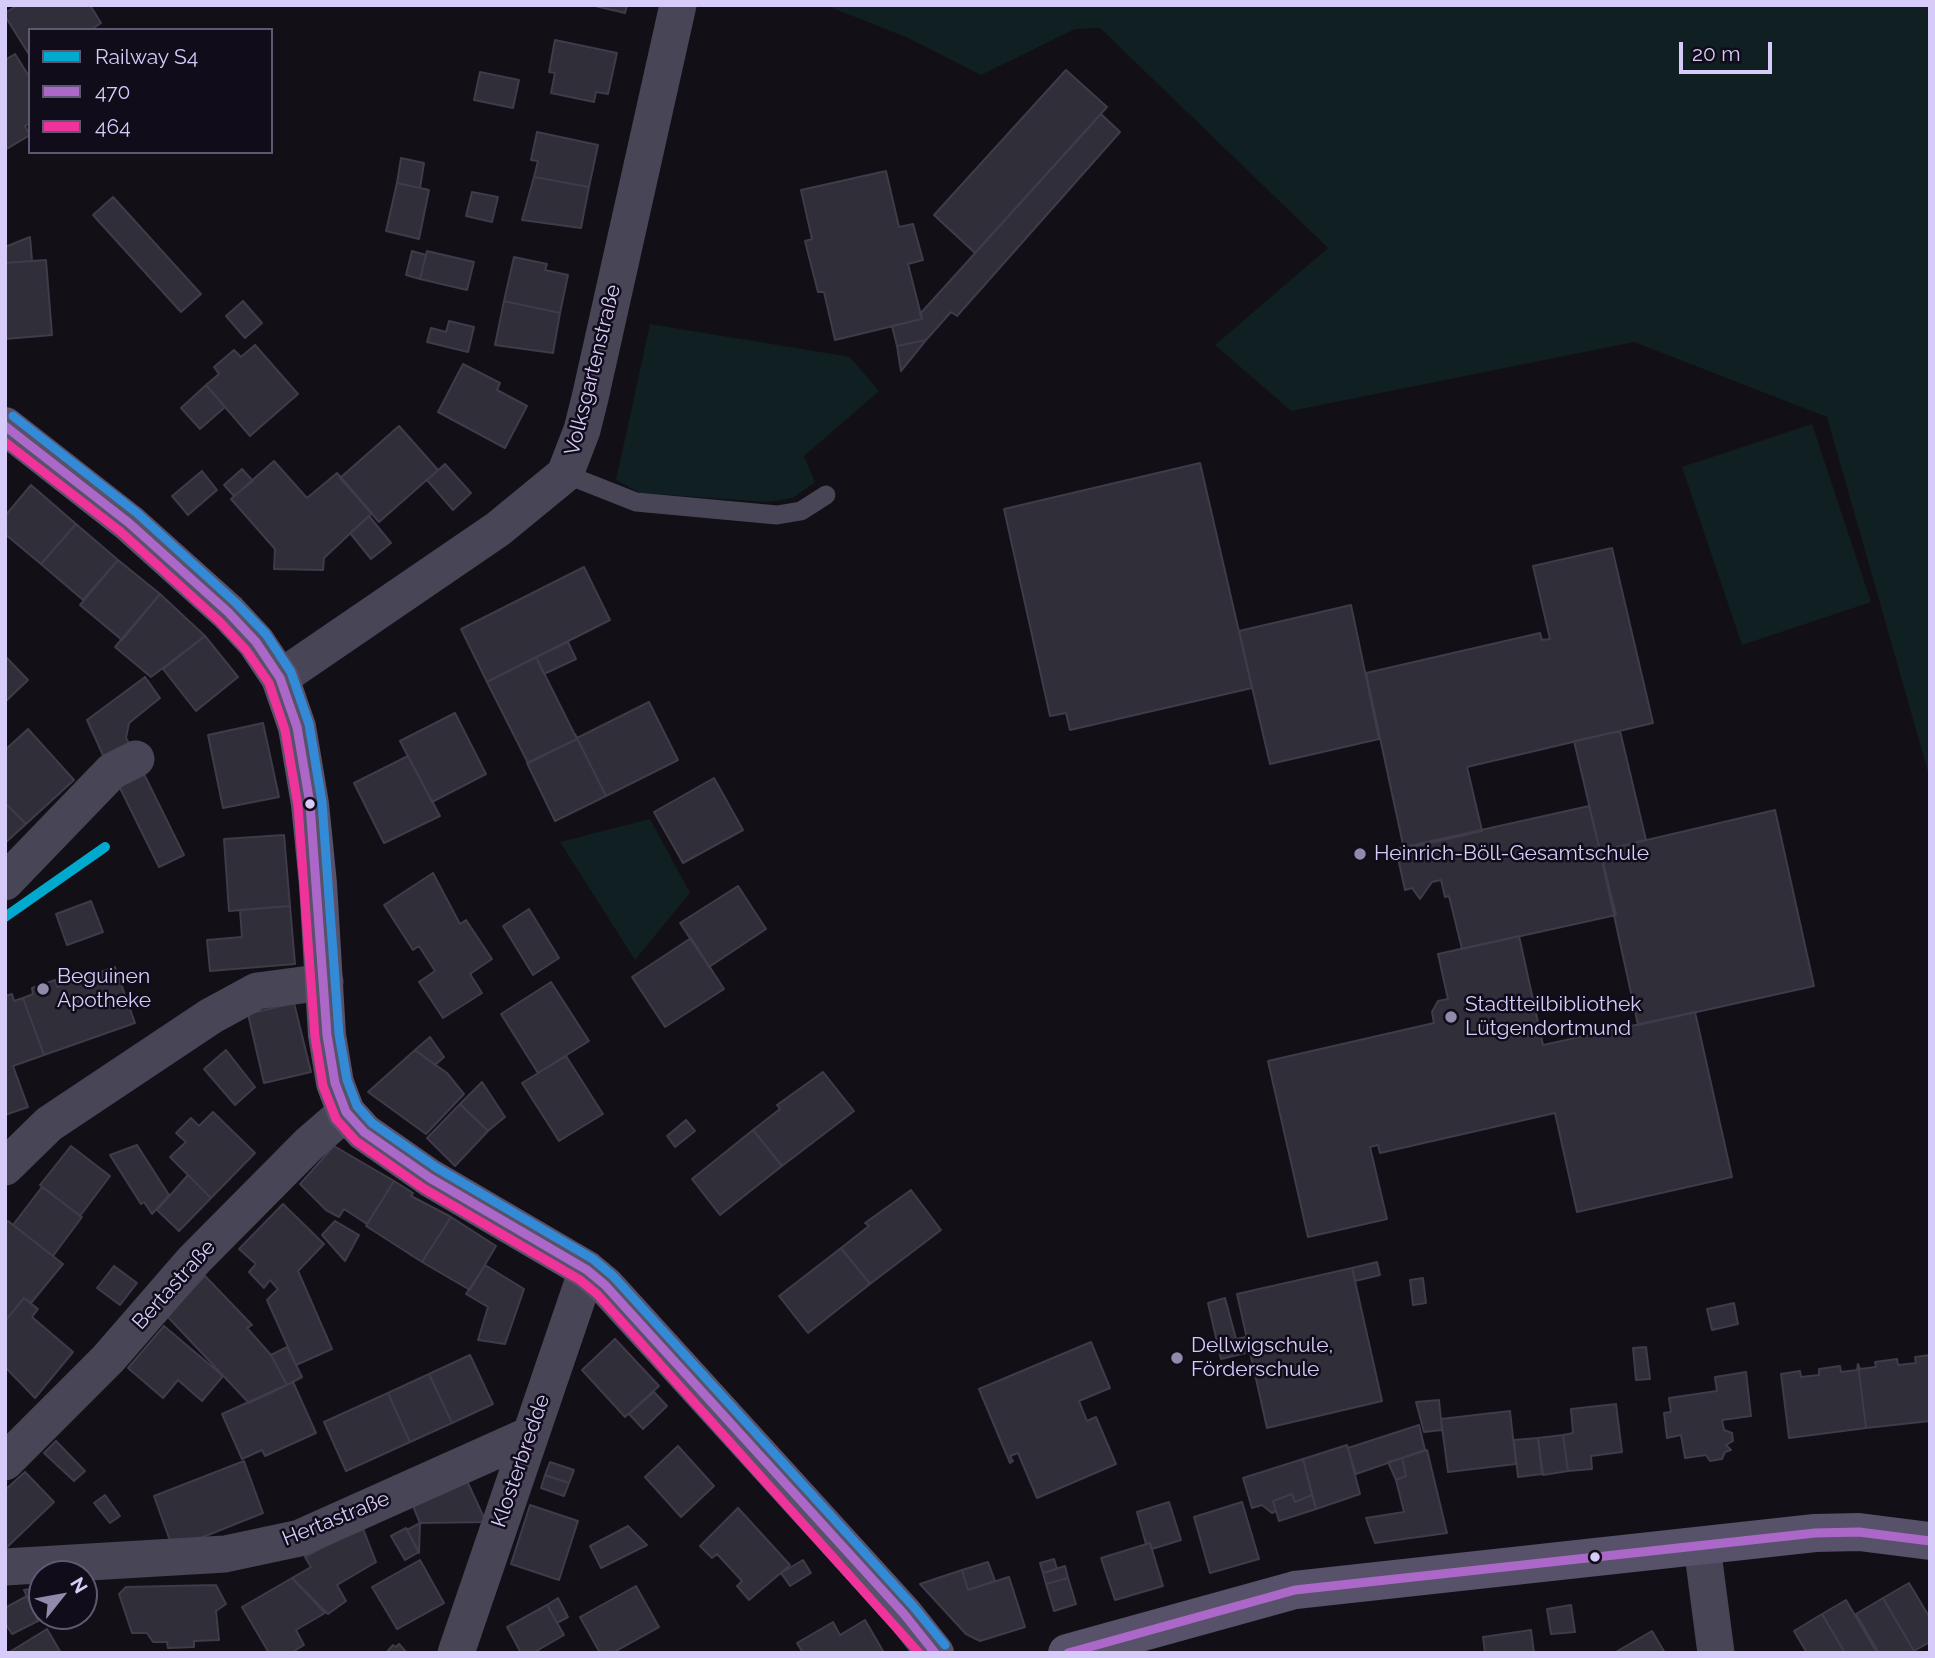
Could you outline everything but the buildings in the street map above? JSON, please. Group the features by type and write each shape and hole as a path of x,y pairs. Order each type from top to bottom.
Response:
{"street":[{"name":"Volksgartenstraße","path":"280,678 498,529 565,474 590,398 678,5"},
{"path":"5,426 129,523 228,612 256,642 280,678 297,727 310,804 329,1044 335,1083 346,1112 364,1132 430,1178 587,1270 640,1322 904,1614 934,1653"},
{"path":"5,882 112,771 136,759"},
{"path":"5,1167 49,1124 211,1016 257,991 325,982"},
{"name":"Bertastraße","path":"5,1462 108,1359 194,1260 309,1144 346,1112"},
{"name":"Klosterbredde","path":"456,1653 587,1270"},
{"name":"Hertastraße","path":"5,1567 225,1554 300,1538 530,1435"},
{"path":"1067,1653 1294,1590 1522,1563 1837,1532 1901,1535 1930,1541"},
{"path":"1702,1546 1716,1653"}],"lane":[{"path":"565,474 636,502 765,514 801,511 826,495"}],"shaded area":[{"path":"825,5 1930,5 1930,779 1827,417 1634,342 1291,411 1215,345 1328,248 1100,28 1075,29 981,75 908,38"},
{"path":"650,324 850,357 879,391 804,456 815,482 793,498 767,502 640,493 616,480"},
{"path":"1812,424 1871,602 1742,645 1682,467"},
{"path":"650,819 690,893 635,960 560,842"}],"rail line":[{"name":"S4","path":"5,917 105,847"}],"transit line":[{"path":"13,416 137,513 236,603 266,634 291,672 309,724 322,802 339,1034 347,1080 357,1106 372,1123 437,1168 593,1259 613,1276 913,1606 945,1645"},
{"name":"470","path":"5,426 129,523 228,612 256,642 280,678 297,727 310,804 327,1035 335,1083 346,1112 364,1132 430,1178 587,1270 605,1285 904,1614 935,1653"},
{"name":"464","path":"5,442 121,532 219,621 246,650 269,683 285,730 298,806 315,1037 323,1086 336,1119 356,1141 423,1188 580,1280 597,1294 919,1653"},
{"name":"470","path":"1068,1653 1295,1590 1815,1533 1859,1532 1930,1541"}],"place":[{"name":"Heinrich-Böll-Gesamtschule","path":"1360,854"},
{"name":"Beguinen Apotheke","path":"43,989"},
{"name":"Stadtteilbibliothek Lütgendortmund","path":"1451,1017"},
{"name":"Dellwigschule, Förderschule","path":"1177,1358"}]}
